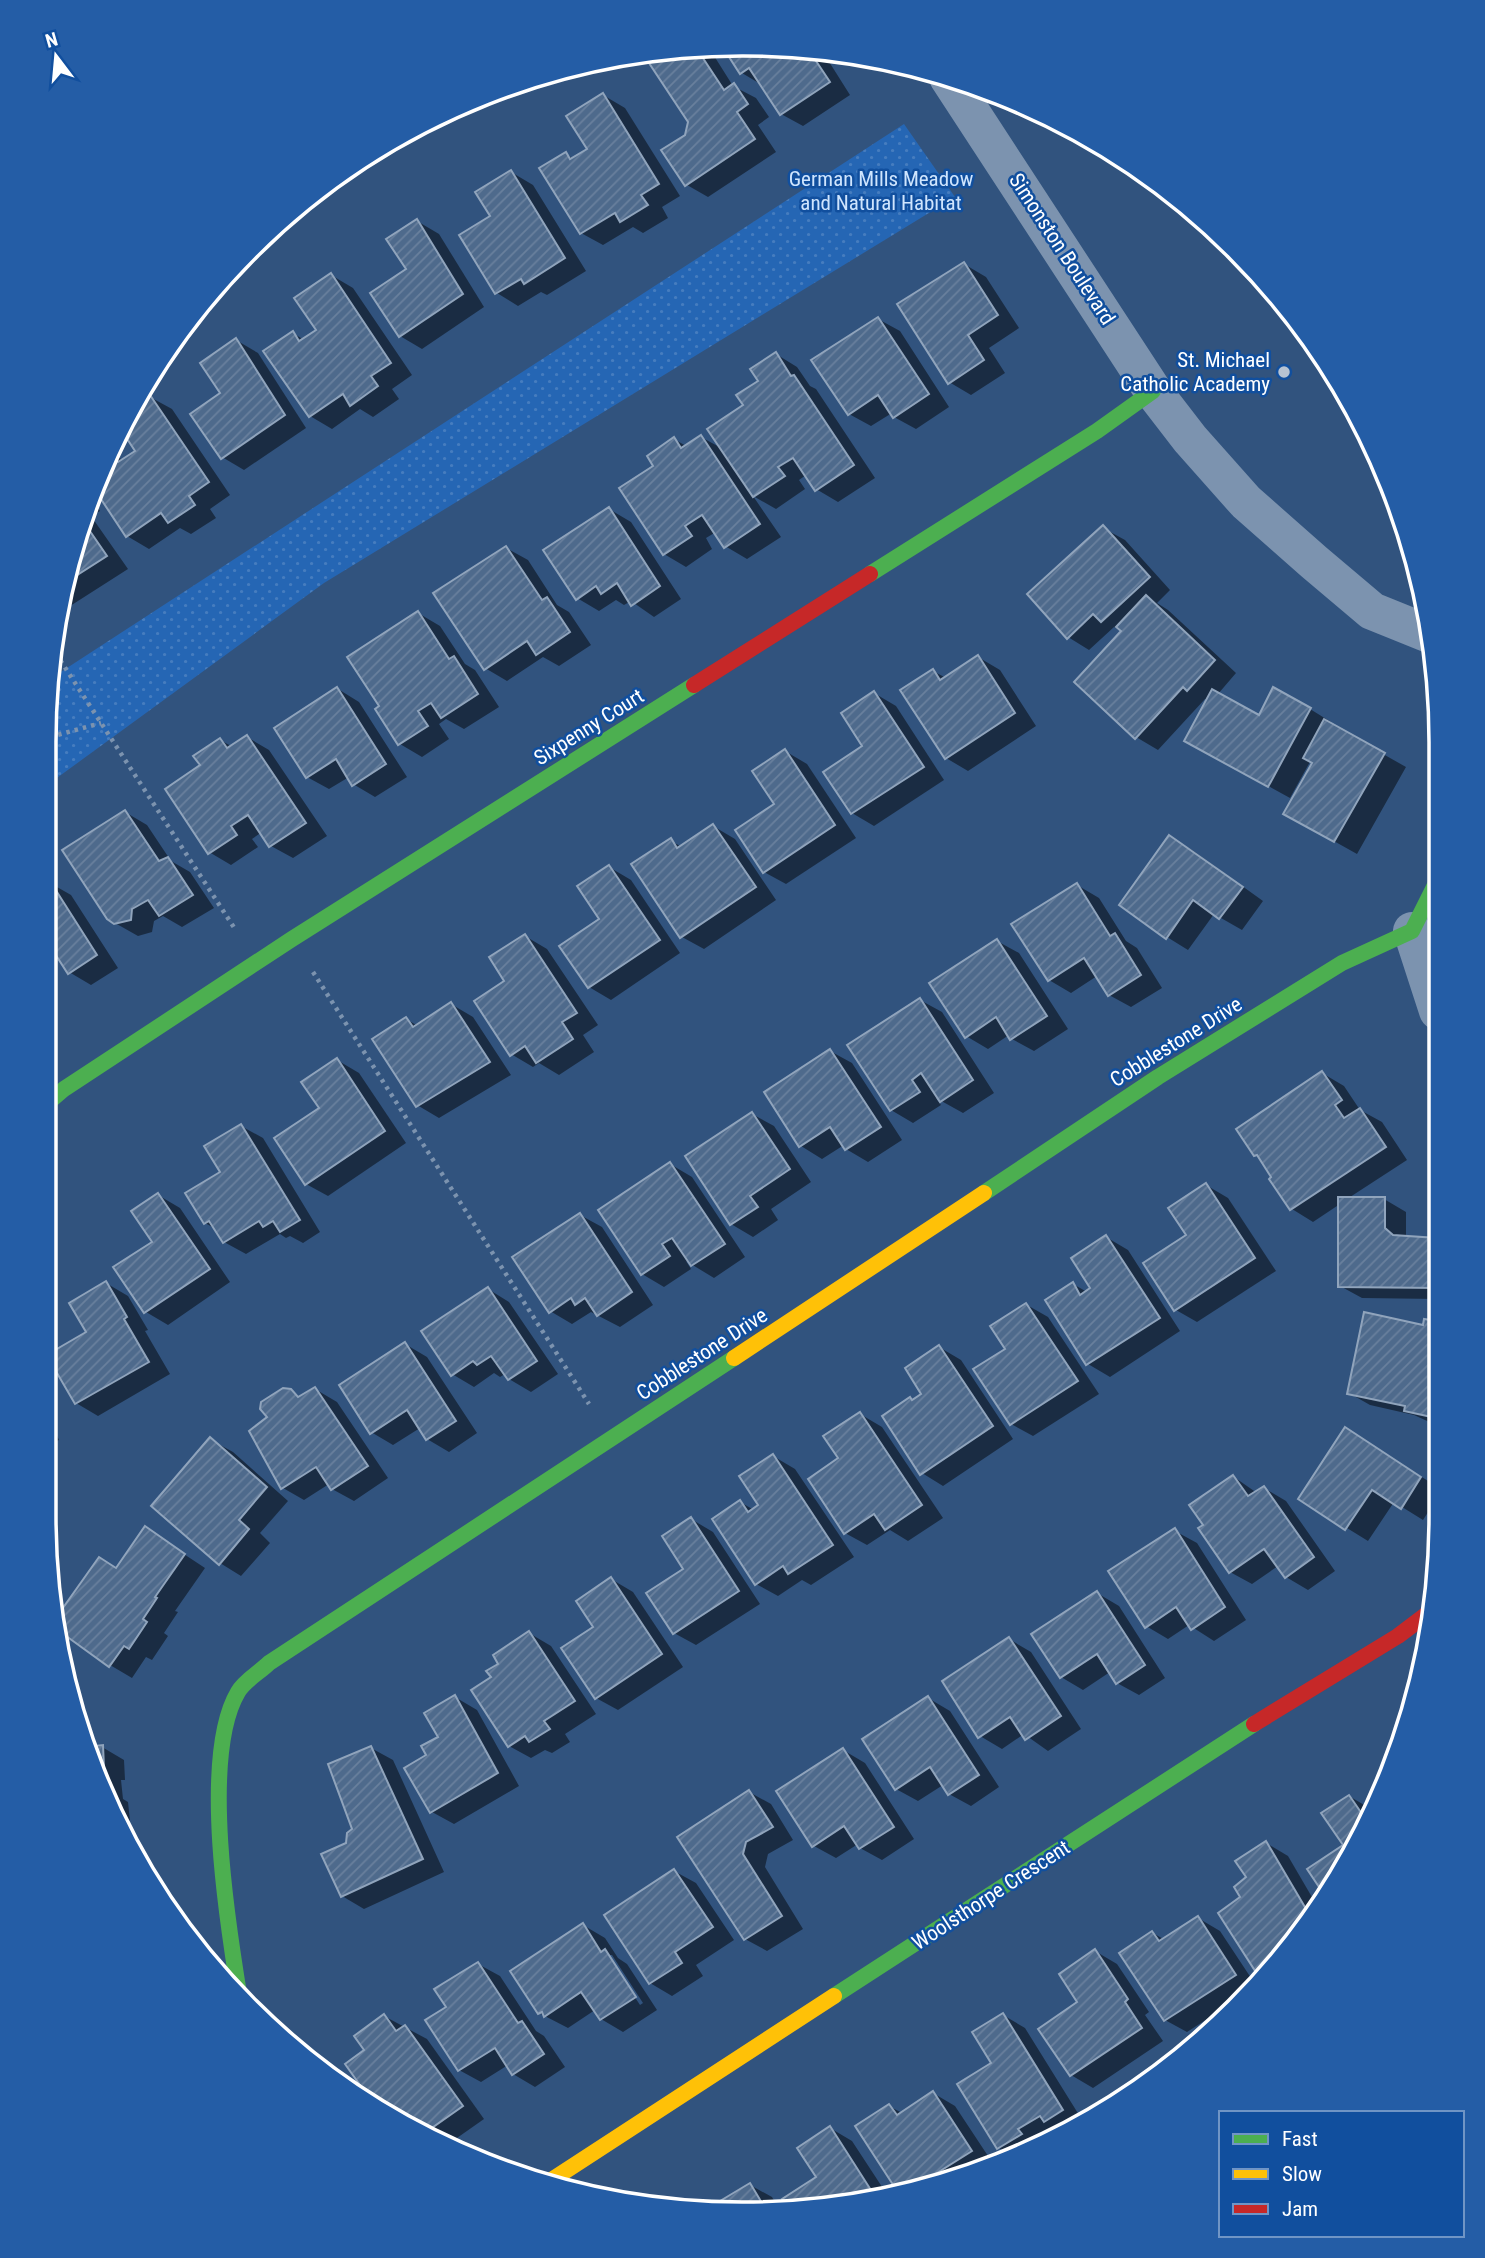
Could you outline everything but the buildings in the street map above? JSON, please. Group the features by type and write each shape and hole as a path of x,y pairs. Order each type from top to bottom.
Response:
{"street":[{"name":"Simonston Boulevard","path":"957,90 1153,391 1190,439 1246,502 1372,611 1419,630"},
{"name":"Sixpenny Court","path":"56,1095 292,939 1097,431 1153,391"},
{"path":"1429,897 1412,931 1429,984"},
{"name":"Cobblestone Drive","path":"237,1979 226,1915 219,1794 223,1734 238,1691 269,1664 1158,1077 1342,963 1412,931"},
{"name":"Woolsthorpe Crescent","path":"557,2177 1230,1739 1398,1636 1421,1619"}],"path":[{"path":"61,661 257,962"},
{"path":"56,735 101,723"},
{"path":"292,939 611,1438"}],"green space":[{"name":"German Mills Meadow and Natural Habitat","path":"904,124 955,197 324,583 56,779 60,673"}],"traffic: fast":[{"path":"870,574 1097,431 1153,391"},
{"path":"56,1096 292,939 694,685"},
{"path":"984,1193 1158,1077 1342,963 1412,931 1429,897"},
{"path":"237,1979 224,1887 219,1798 221,1757 227,1721 241,1688 269,1663 734,1358"},
{"path":"834,1996 1254,1724"}],"traffic: slow":[{"path":"734,1358 984,1193"},
{"path":"557,2177 834,1996"}],"traffic: jam":[{"path":"694,685 870,574"},
{"path":"1254,1724 1398,1636 1421,1619"}],"place":[{"name":"St. Michael Catholic Academy","path":"1284,372"}]}
